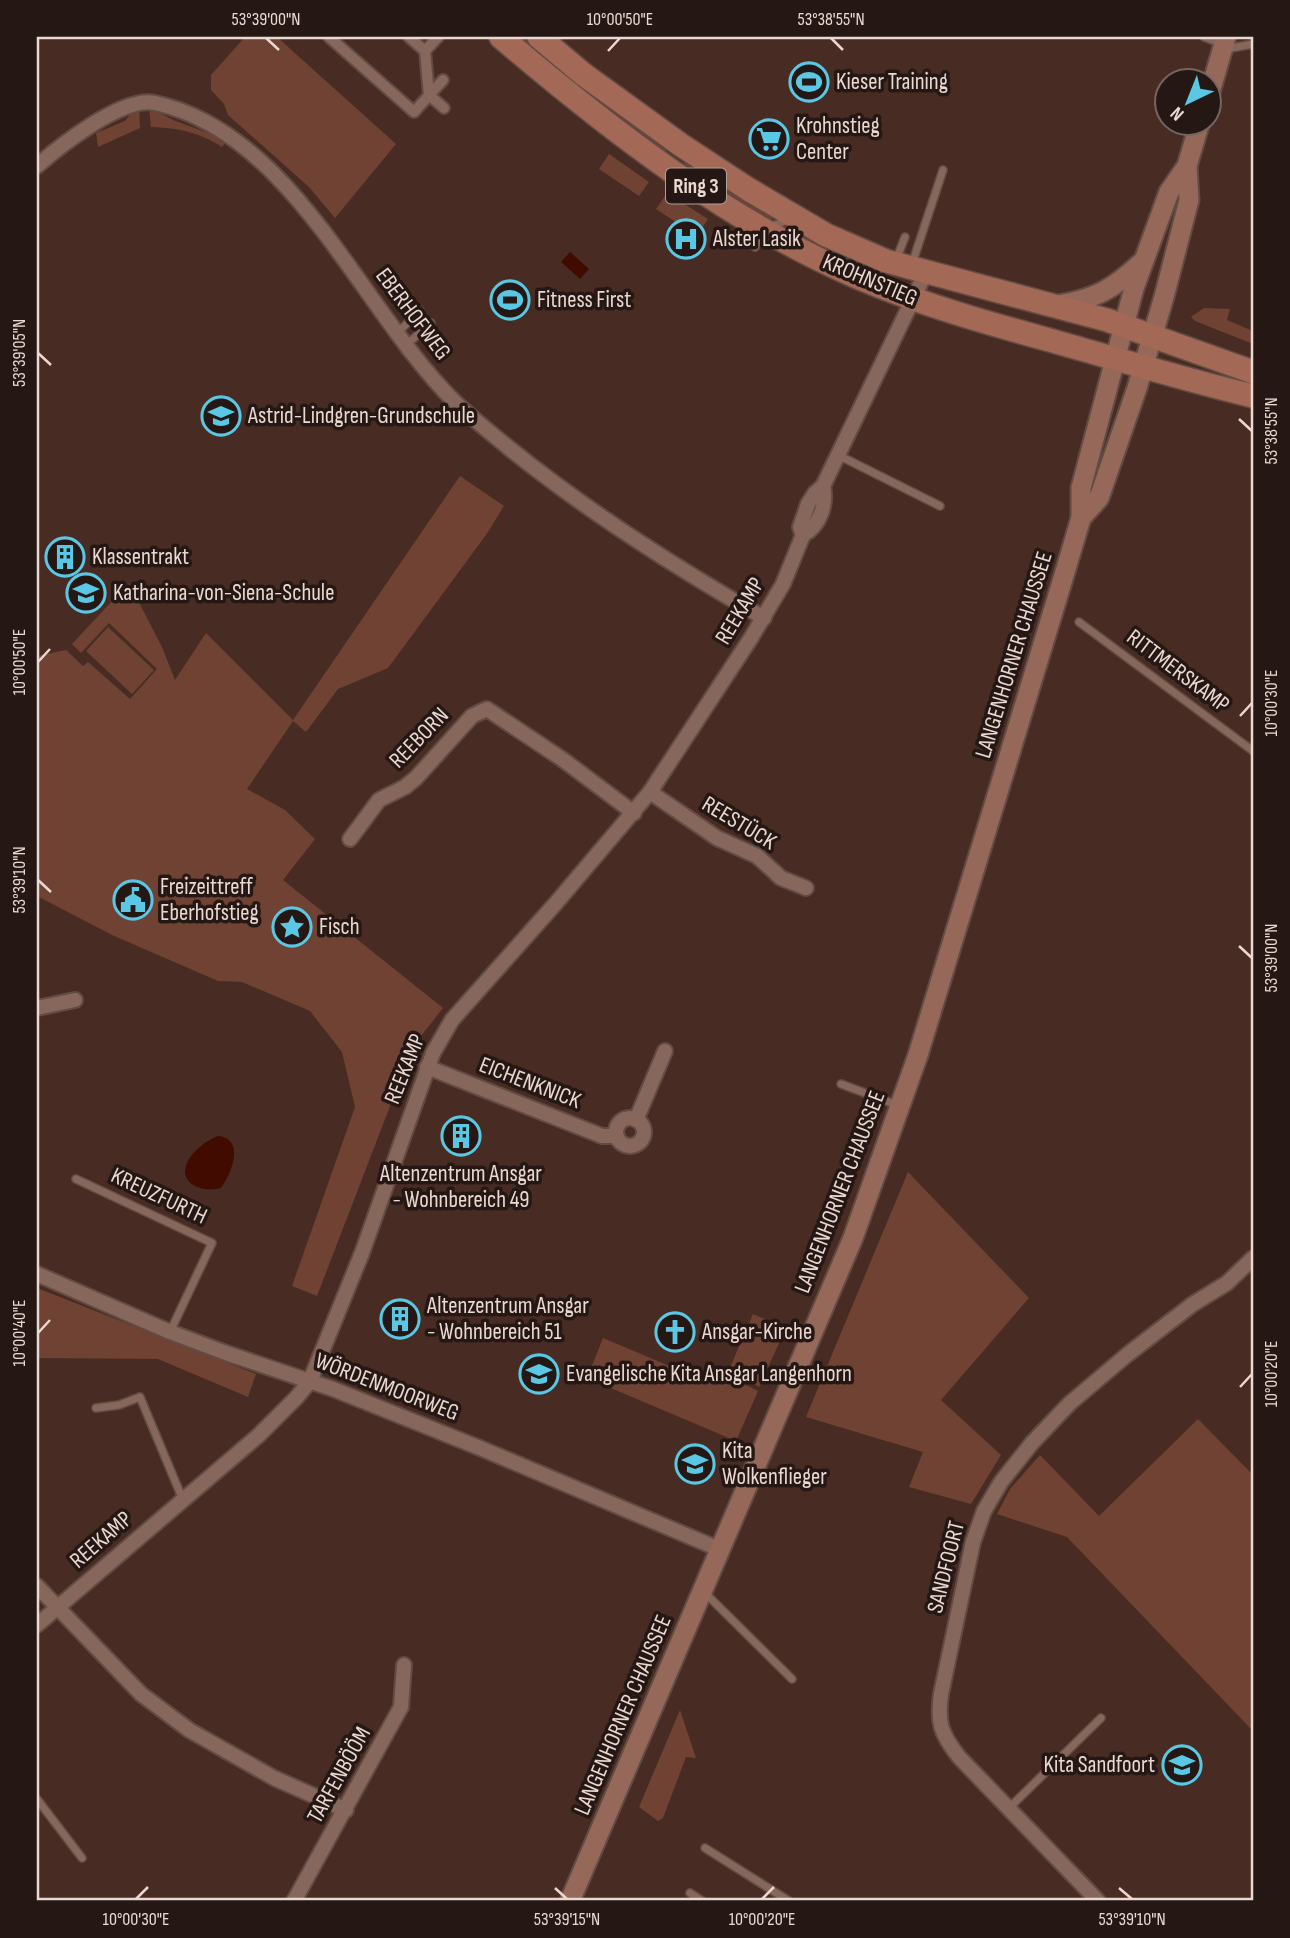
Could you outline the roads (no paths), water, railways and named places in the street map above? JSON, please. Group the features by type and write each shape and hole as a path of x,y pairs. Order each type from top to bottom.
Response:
{"main road":[{"name":"KROHNSTIEG","path":"501,37 561,88 707,193 760,238 914,300 1143,368 1253,396"},
{"name":"KROHNSTIEG","path":"539,37 583,74 681,145 826,235 910,268 1058,305 1253,372"},
{"path":"1217,66 1224,44"},
{"name":"LANGENHORNER CHAUSSEE","path":"569,1901 853,1238 900,1106 922,1044 1081,518 1081,488 1123,326 1169,192 1187,166 1196,136"},
{"name":"LANGENHORNER CHAUSSEE","path":"1081,518 1099,498 1153,337 1189,200 1187,166"},
{"path":"1058,305 1083,301 1107,292 1144,260"}],"street":[{"path":"329,37 414,112 443,80"},
{"path":"409,37 425,51 429,95 444,108"},
{"path":"425,51 438,37"},
{"name":"EBERHOFWEG","path":"37,166 82,131 136,103 159,104 202,119 239,142 290,193 343,258 401,340 456,403 561,490 764,618"},
{"name":"REEKAMP","path":"37,1625 259,1435 310,1381 362,1253 427,1067 452,1020 634,813 764,618 783,584 803,536 817,523 825,496 823,486 914,300 910,268"},
{"name":"REEBORN","path":"350,839 379,800 405,787 467,721 480,710 487,709 572,766 634,813"},
{"name":"REESTÜCK","path":"650,792 717,838 758,856 781,878 806,888"},
{"path":"37,1008 75,1000"},
{"name":"EICHENKNICK","path":"636,1119 665,1051"},
{"name":"EICHENKNICK","path":"427,1067 602,1136 617,1136 626,1145 639,1143 644,1130 636,1119 628,1118 621,1121 617,1136"},
{"name":"SANDFOORT","path":"1098,1901 946,1742 938,1715 973,1542 984,1511 1015,1463 1069,1404 1193,1304 1227,1283 1253,1258"},
{"name":"WÖRDENMOORWEG","path":"37,1274 170,1332 310,1381 480,1448 719,1549"},
{"path":"37,1586 141,1694 189,1730 274,1778 346,1810"},
{"name":"TARFENBÖÖM","path":"294,1901 401,1707 404,1665"}],"lane":[{"path":"1204,37 1224,44 1253,44"},
{"path":"910,268 943,170"},
{"path":"760,238 794,217"},
{"path":"905,237 910,268"},
{"path":"401,340 420,311"},
{"path":"401,340 430,323"},
{"path":"838,455 940,506"},
{"name":"RITTMERSKAMP","path":"1079,622 1253,751"},
{"path":"841,1084 900,1106"},
{"name":"KREUZFURTH","path":"76,1179 212,1242 170,1332"},
{"path":"96,1408 119,1405 140,1397 183,1500"},
{"path":"702,1590 792,1679"},
{"path":"1008,1808 1101,1718"},
{"path":"37,1799 82,1858"},
{"path":"705,1848 789,1901"},
{"path":"690,1894 702,1901"}],"place":[{"name":"Kieser Training","path":"809,82"},
{"name":"Krohnstieg Center","path":"769,139"},
{"name":"Alster Lasik","path":"686,239"},
{"name":"Fitness First","path":"510,300"},
{"name":"Astrid-Lindgren-Grundschule","path":"221,416"},
{"name":"Klassentrakt","path":"65,557"},
{"name":"Katharina-von-Siena-Schule","path":"86,593"},
{"name":"Freizeittreff Eberhofstieg","path":"133,900"},
{"name":"Fisch","path":"292,927"},
{"name":"Altenzentrum Ansgar - Wohnbereich 49","path":"461,1136"},
{"name":"Altenzentrum Ansgar - Wohnbereich 51","path":"400,1319"},
{"name":"Ansgar-Kirche","path":"675,1332"},
{"name":"Evangelische Kita Ansgar Langenhorn","path":"539,1374"},
{"name":"Kita Wolkenflieger","path":"695,1464"},
{"name":"Kita Sandfoort","path":"1182,1765"}]}
